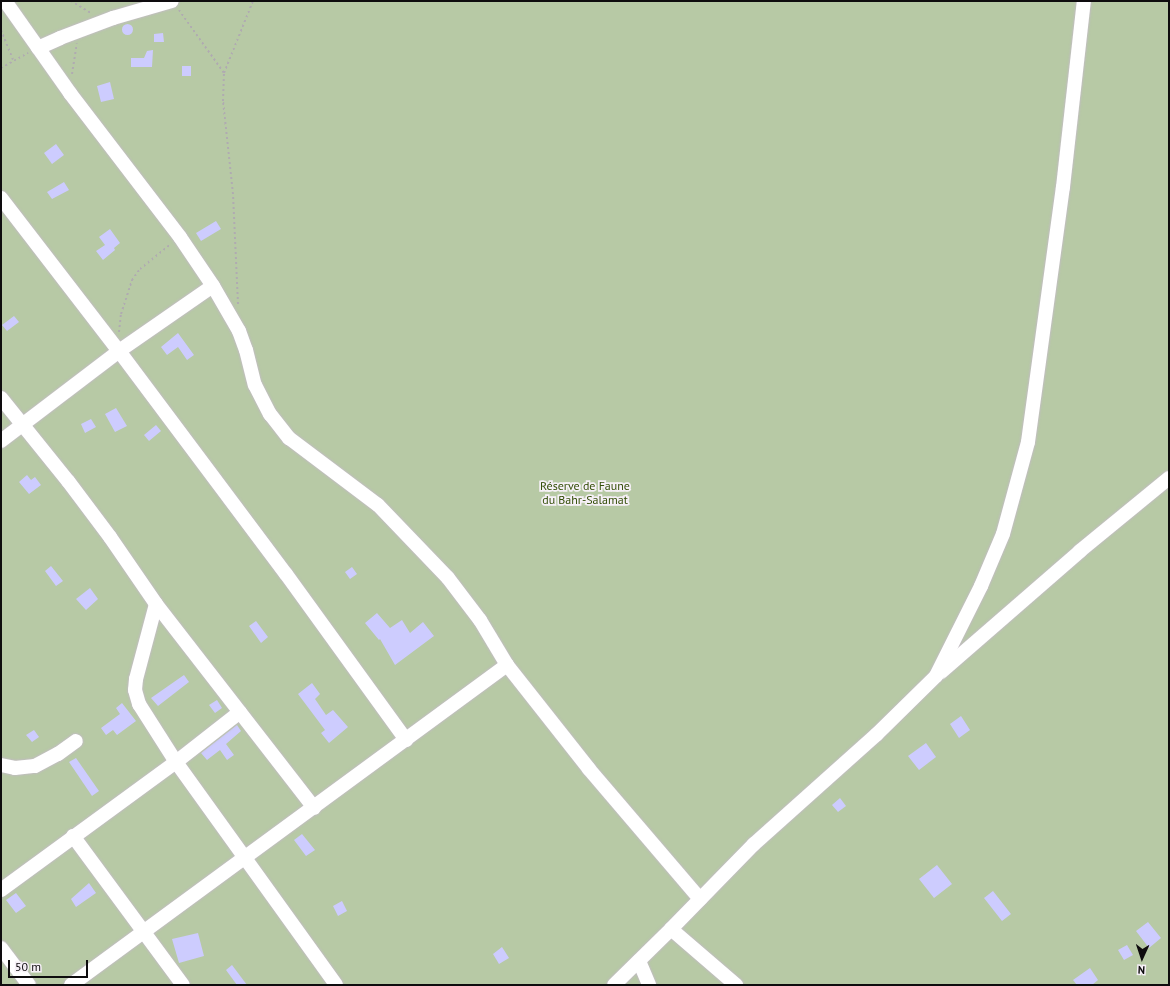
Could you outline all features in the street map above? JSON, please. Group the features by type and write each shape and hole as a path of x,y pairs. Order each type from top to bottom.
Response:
{"street":[{"path":"5,1 70,93 180,237 213,286 239,331 246,350 255,385 270,414 289,438 378,505 448,578 480,620 507,665 589,769 700,899"},
{"path":"936,676 981,586 1003,534 1028,442 1063,186 1084,1"},
{"path":"38,48 104,21 174,4"},
{"path":"1,198 119,351 286,574 406,740"},
{"path":"1,441 119,351 213,286"},
{"path":"1,398 21,425 68,481 110,537 156,604 314,808"},
{"path":"614,985 754,844 876,735 936,676 1080,552 1169,478"},
{"path":"156,604 136,679 135,690 139,704 176,762 336,985"},
{"path":"72,985 507,665"},
{"path":"1,890 176,762 240,712"},
{"path":"1,765 16,768 35,766 58,754 76,741"},
{"path":"73,836 183,985"},
{"path":"671,929 736,985"},
{"path":"1,948 29,985"},
{"path":"639,961 649,985"}],"path":[{"path":"71,1 104,21"},
{"path":"238,307 233,194 223,101 224,73 253,1"},
{"path":"174,4 224,73"},
{"path":"1,30 13,60"},
{"path":"70,93 79,30"},
{"path":"1,68 13,60 38,48"},
{"path":"119,351 121,314 132,280 140,269 180,237"}],"green space":[{"name":"Réserve de Faune du Bahr-Salamat","path":"1,1 1169,1 1169,985 1,985"}],"building":[{"path":"127,23 131,25 133,29 131,33 127,35 123,33 121,29 123,25"},
{"path":"163,33 164,42 154,42 154,34"},
{"path":"153,50 152,67 131,67 131,58 144,58 147,51"},
{"path":"182,66 191,66 191,76 182,76"},
{"path":"110,82 114,99 101,102 97,86"},
{"path":"56,144 64,155 52,164 44,153"},
{"path":"64,182 69,190 52,199 47,192"},
{"path":"216,221 221,229 201,241 196,233"},
{"path":"110,229 120,243 114,248 115,250 103,260 96,251 105,245 99,237"},
{"path":"14,316 19,322 7,331 2,325"},
{"path":"178,333 194,355 187,360 178,347 167,355 161,347"},
{"path":"116,408 127,426 115,432 105,414"},
{"path":"91,419 96,427 85,433 81,424"},
{"path":"156,425 161,431 149,441 144,435"},
{"path":"27,475 31,480 35,477 41,485 29,494 19,482"},
{"path":"51,566 63,581 56,586 45,571"},
{"path":"352,567 357,574 350,579 345,572"},
{"path":"90,588 98,599 86,610 76,599"},
{"path":"377,613 390,628 402,620 410,633 423,622 434,636 395,665 380,639 379,640 365,623"},
{"path":"256,621 268,637 261,643 249,626"},
{"path":"184,675 189,682 158,706 151,698"},
{"path":"312,683 320,694 315,699 326,715 333,710 348,727 329,743 321,733 325,730 298,694"},
{"path":"217,700 222,708 215,713 209,705"},
{"path":"122,703 136,721 117,735 113,730 106,735 101,728 120,714 116,708"},
{"path":"961,716 970,730 959,738 950,724"},
{"path":"237,725 241,731 226,744 234,755 227,760 220,750 207,760 201,753"},
{"path":"34,730 39,737 32,742 26,735"},
{"path":"926,743 936,757 919,770 908,756"},
{"path":"76,758 99,791 92,796 69,762"},
{"path":"840,798 846,806 838,812 832,805"},
{"path":"302,834 315,850 306,856 294,840"},
{"path":"937,865 952,884 934,898 919,879"},
{"path":"89,883 96,893 76,907 71,899"},
{"path":"993,891 1011,914 1002,921 984,898"},
{"path":"16,893 26,906 16,913 6,900"},
{"path":"342,901 347,911 338,916 333,906"},
{"path":"1148,922 1161,938 1149,948 1136,931"},
{"path":"198,933 204,956 179,963 172,939"},
{"path":"1127,945 1133,955 1124,960 1118,950"},
{"path":"502,947 509,958 499,964 493,954"},
{"path":"232,965 247,985 237,985 226,970"},
{"path":"1090,968 1098,980 1092,985 1077,985 1073,980"}]}
